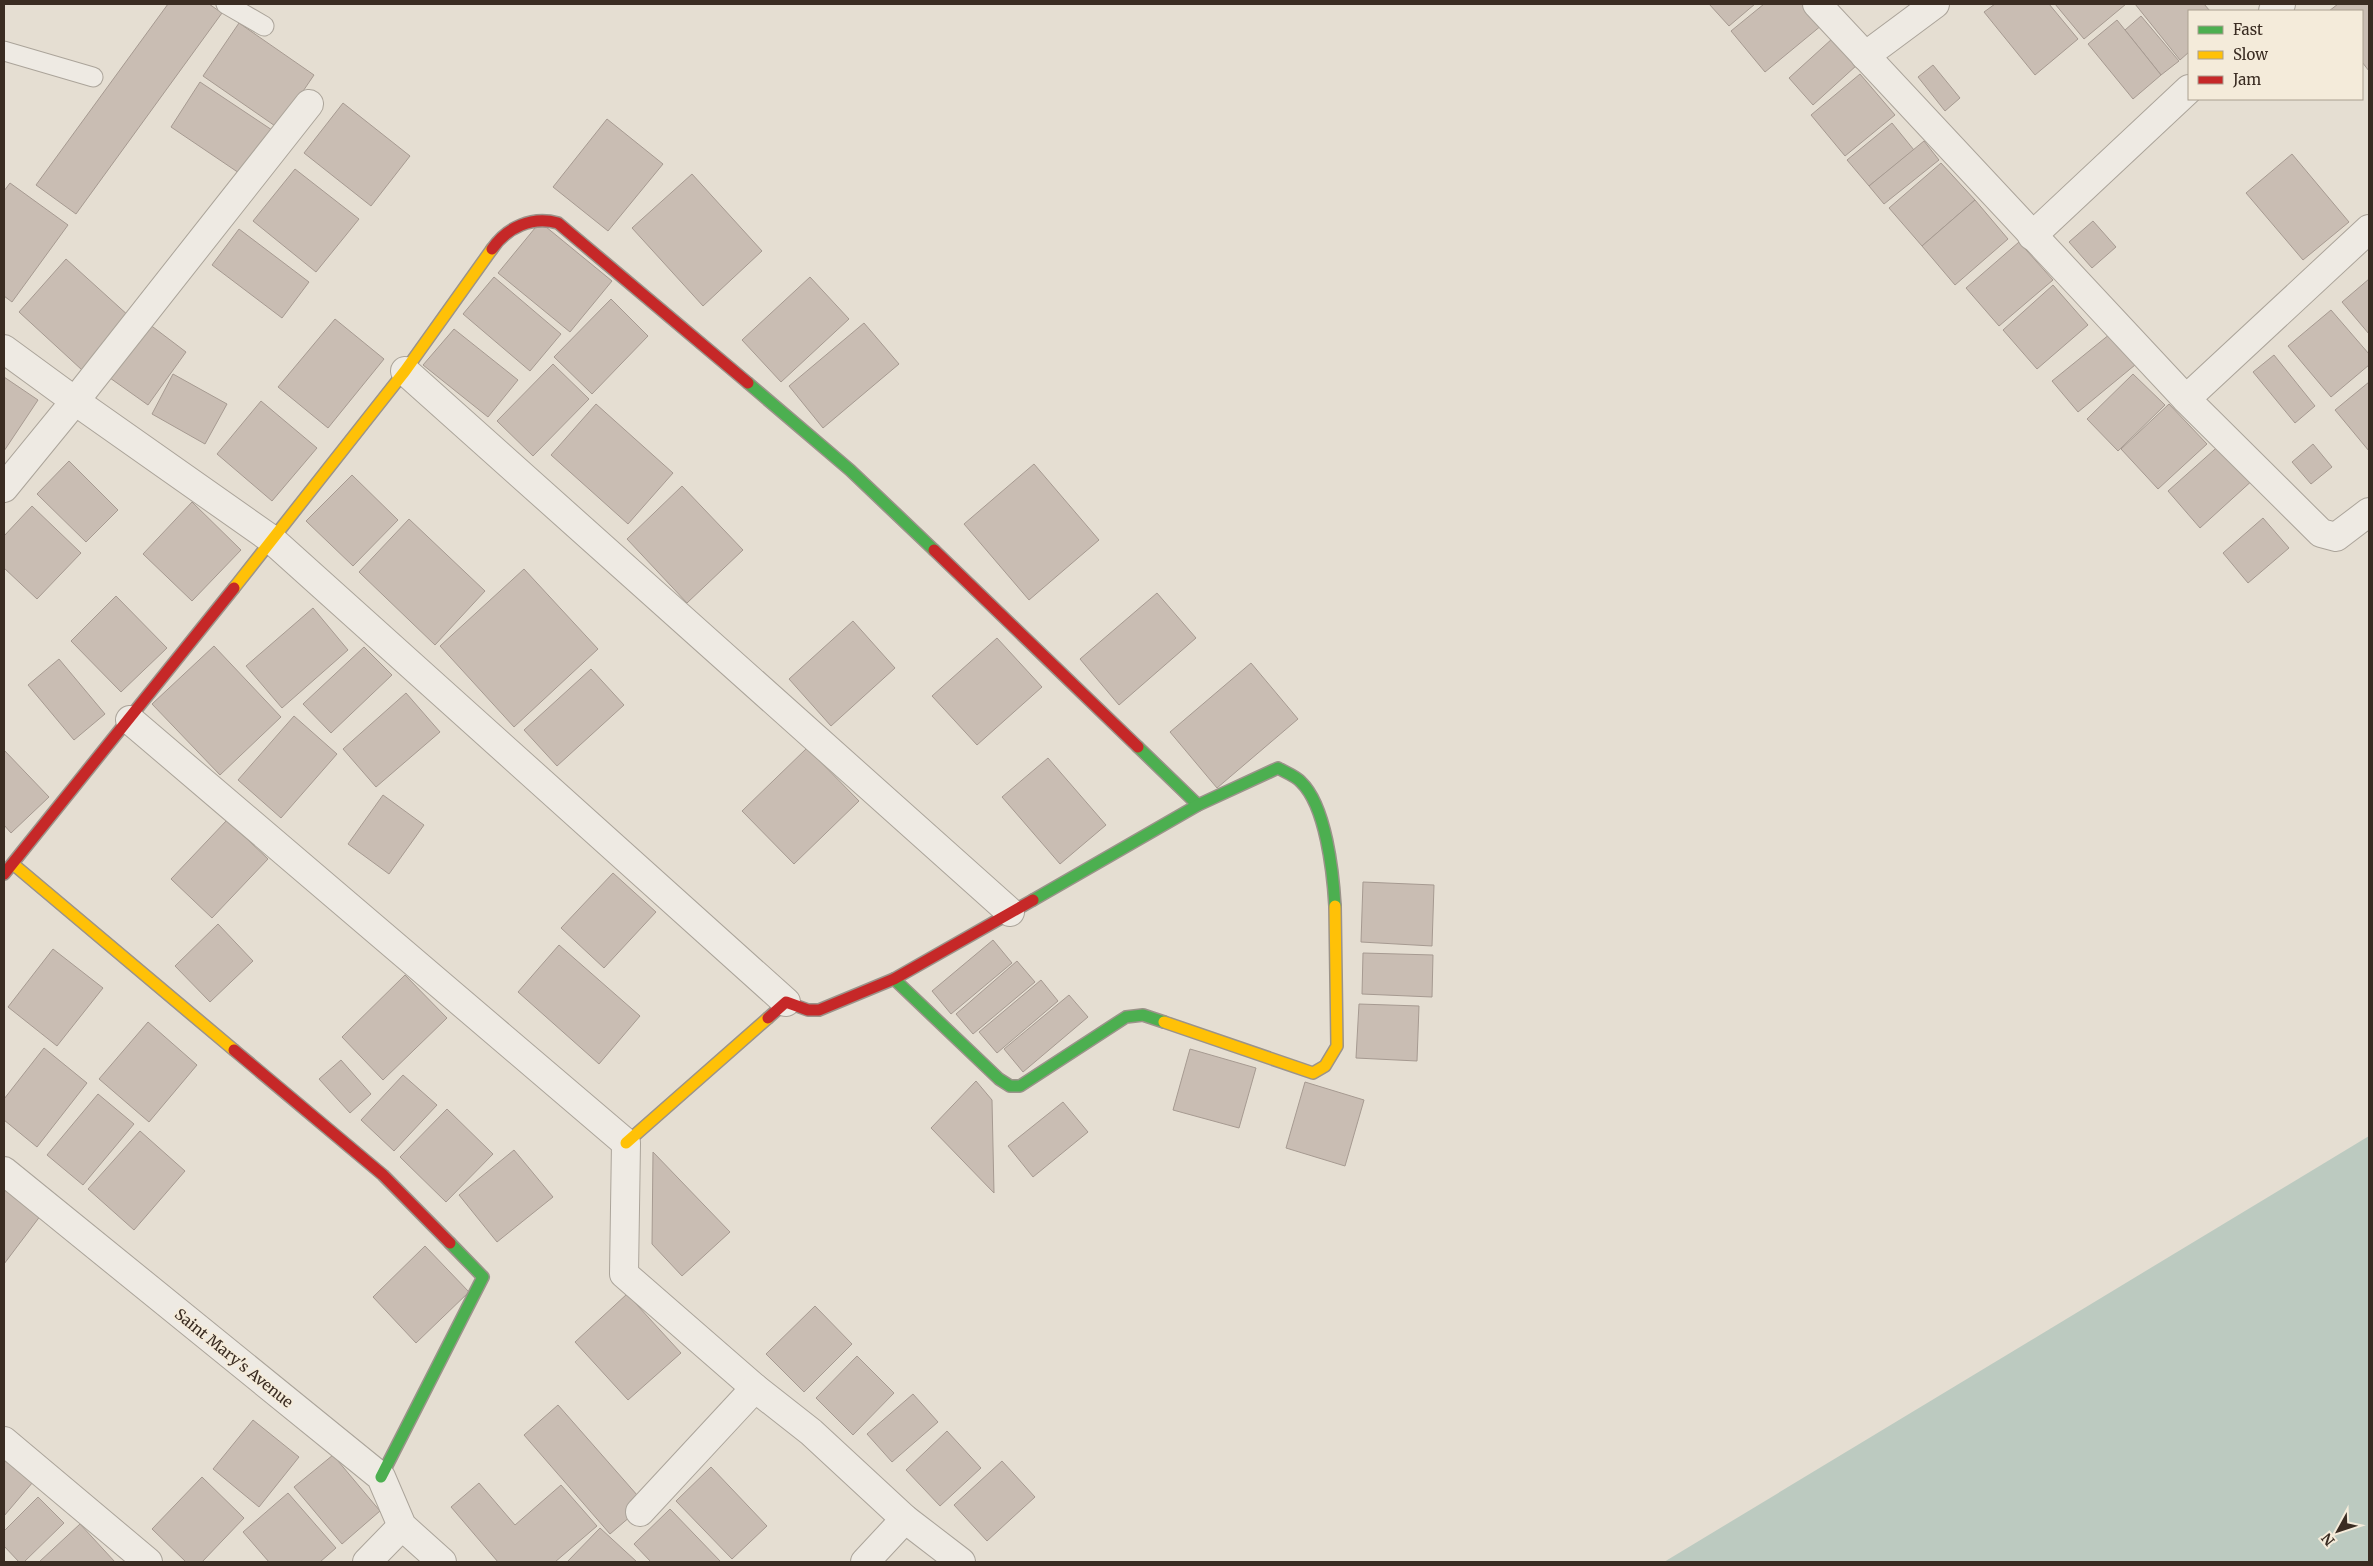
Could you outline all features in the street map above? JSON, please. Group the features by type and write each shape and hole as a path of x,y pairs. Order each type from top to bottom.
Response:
{"street":[{"path":"1817,4 2186,399 2321,533 2336,537 2369,512"},
{"path":"1865,56 1935,4"},
{"path":"2032,236 2188,90"},
{"path":"4,488 309,104"},
{"path":"4,874 130,720 405,371 494,246 506,233 534,220 546,218 558,223 850,470 1198,805"},
{"path":"2186,399 2369,229"},
{"path":"4,349 271,539 786,1002 808,1010 819,1010 894,979 1198,805 1278,768 1294,774 1309,791 1328,837 1336,895 1337,1046 1325,1066 1313,1073 1143,1016 1135,1015 1126,1017 1020,1086 1010,1086 998,1079 894,979"},
{"path":"405,371 1010,912"},
{"path":"130,720 626,1143"},
{"path":"13,864 383,1175 483,1277 381,1477"},
{"path":"786,1002 626,1143 624,1274 755,1388 811,1432 905,1519 961,1562"},
{"name":"Saint Mary's Avenue","path":"4,1171 381,1477 402,1526 442,1562"},
{"path":"640,1512 755,1388"},
{"path":"4,1441 148,1562"},
{"path":"865,1562 905,1519"},
{"path":"367,1562 402,1526"}],"lane":[{"path":"226,4 264,26"},
{"path":"4,51 93,76"}],"shaded area":[{"path":"2369,1136 2369,1562 1664,1562"}],"building":[{"path":"168,4 209,4 222,13 76,214 36,185"},
{"path":"1709,4 1755,4 1729,26"},
{"path":"1764,4 1804,4 1822,25 1765,72 1731,31"},
{"path":"1995,4 2049,4 2078,39 2035,75 1984,12"},
{"path":"2055,4 2126,4 2084,39"},
{"path":"2135,4 2204,4 2209,10 2188,10 2188,53 2180,60"},
{"path":"2338,4 2369,4 2369,71 2363,63 2363,10 2330,10"},
{"path":"2141,16 2179,61 2161,75 2125,30"},
{"path":"2117,20 2161,75 2133,99 2088,44"},
{"path":"239,23 314,75 278,128 203,76"},
{"path":"1833,38 1857,65 1813,105 1789,78"},
{"path":"1933,65 1960,98 1945,111 1918,77"},
{"path":"1860,74 1895,115 1845,156 1811,115"},
{"path":"200,82 272,130 242,175 171,127"},
{"path":"343,103 410,156 371,206 304,153"},
{"path":"607,119 663,164 608,231 553,187"},
{"path":"1892,123 1914,150 1869,186 1847,160"},
{"path":"1924,141 1939,160 1884,204 1869,186"},
{"path":"2292,154 2349,222 2303,260 2246,193"},
{"path":"1941,163 1975,200 1922,246 1889,208"},
{"path":"295,169 359,219 316,272 253,221"},
{"path":"692,174 762,251 703,306 632,228"},
{"path":"10,183 68,225 12,302 4,296 4,191"},
{"path":"1975,200 2008,239 1955,285 1922,246"},
{"path":"2093,221 2116,247 2092,268 2069,242"},
{"path":"540,222 612,281 570,332 498,273"},
{"path":"239,229 309,282 282,318 212,265"},
{"path":"2019,242 2053,280 1999,326 1966,288"},
{"path":"66,259 130,317 82,370 19,312"},
{"path":"494,277 561,334 530,371 463,314"},
{"path":"810,277 849,319 781,382 742,340"},
{"path":"2369,279 2369,334 2342,302"},
{"path":"2053,285 2088,325 2037,369 2003,330"},
{"path":"611,299 648,336 592,394 554,357"},
{"path":"2331,310 2369,354 2369,365 2331,397 2288,346"},
{"path":"335,319 384,359 328,428 278,387"},
{"path":"864,323 899,364 823,428 789,386"},
{"path":"149,324 186,352 148,405 110,378"},
{"path":"454,329 518,380 488,417 423,365"},
{"path":"2110,334 2135,365 2078,412 2052,381"},
{"path":"2274,355 2315,406 2295,423 2253,372"},
{"path":"553,364 589,399 533,456 497,421"},
{"path":"173,374 227,404 205,444 152,414"},
{"path":"2133,374 2165,405 2118,451 2087,419"},
{"path":"4,377 38,400 4,451"},
{"path":"2369,382 2369,451 2335,410"},
{"path":"261,401 317,448 272,501 217,454"},
{"path":"596,404 673,473 628,524 551,455"},
{"path":"2169,404 2207,444 2158,489 2121,449"},
{"path":"2223,442 2255,478 2200,528 2168,491"},
{"path":"2313,444 2332,467 2311,484 2292,462"},
{"path":"69,461 118,510 86,542 37,494"},
{"path":"1034,464 1099,540 1029,600 964,524"},
{"path":"352,475 398,520 353,566 306,521"},
{"path":"682,486 743,550 687,603 627,539"},
{"path":"192,502 241,550 192,601 143,554"},
{"path":"32,506 81,553 37,599 4,568 4,536"},
{"path":"2263,518 2289,548 2248,583 2223,553"},
{"path":"409,519 485,591 435,645 359,572"},
{"path":"524,569 598,649 514,727 440,646"},
{"path":"1157,593 1196,638 1119,705 1080,659"},
{"path":"116,596 167,648 121,692 71,641"},
{"path":"313,608 348,650 282,708 246,666"},
{"path":"853,621 895,668 831,726 789,679"},
{"path":"997,638 1042,687 977,745 932,696"},
{"path":"214,646 281,717 220,775 152,704"},
{"path":"364,647 392,675 331,733 303,704"},
{"path":"59,659 105,714 74,740 28,685"},
{"path":"1251,663 1298,719 1217,788 1170,732"},
{"path":"591,669 624,705 557,766 524,730"},
{"path":"406,693 440,732 376,787 343,749"},
{"path":"294,716 337,754 281,818 238,780"},
{"path":"807,748 859,801 794,864 742,811"},
{"path":"4,750 49,797 11,833 4,825"},
{"path":"1048,758 1106,825 1060,864 1002,797"},
{"path":"383,795 424,825 389,874 348,844"},
{"path":"227,820 268,859 212,918 171,879"},
{"path":"613,873 656,912 604,968 561,928"},
{"path":"1363,882 1434,885 1432,946 1361,942"},
{"path":"218,924 253,961 210,1002 175,966"},
{"path":"993,940 1012,963 951,1014 932,991"},
{"path":"559,945 640,1016 599,1064 518,992"},
{"path":"53,949 103,988 57,1046 8,1007"},
{"path":"1363,953 1433,955 1432,997 1362,994"},
{"path":"1017,961 1035,982 973,1034 956,1014"},
{"path":"405,975 447,1018 383,1080 342,1037"},
{"path":"1041,980 1058,1001 997,1053 979,1032"},
{"path":"1069,995 1088,1017 1023,1072 1004,1049"},
{"path":"1359,1004 1419,1006 1417,1061 1356,1058"},
{"path":"148,1022 197,1065 149,1122 99,1079"},
{"path":"44,1048 87,1083 37,1147 4,1120 4,1099"},
{"path":"1190,1049 1256,1068 1239,1128 1173,1110"},
{"path":"341,1060 371,1094 350,1113 319,1079"},
{"path":"403,1075 437,1105 394,1151 361,1120"},
{"path":"976,1081 992,1100 994,1193 931,1128"},
{"path":"1305,1082 1364,1100 1345,1166 1286,1148"},
{"path":"98,1094 134,1124 83,1185 47,1155"},
{"path":"1063,1102 1088,1132 1033,1177 1008,1146"},
{"path":"447,1109 493,1154 446,1202 400,1157"},
{"path":"140,1131 185,1171 134,1230 88,1189"},
{"path":"514,1150 553,1197 497,1242 459,1195"},
{"path":"653,1152 730,1232 682,1276 652,1244"},
{"path":"4,1188 41,1215 4,1264"},
{"path":"425,1246 469,1292 416,1343 373,1297"},
{"path":"627,1294 681,1353 628,1400 575,1342"},
{"path":"815,1306 852,1344 804,1392 766,1354"},
{"path":"857,1356 894,1393 853,1435 816,1398"},
{"path":"913,1394 938,1422 892,1462 867,1434"},
{"path":"558,1405 645,1504 610,1534 524,1435"},
{"path":"253,1420 299,1457 259,1507 213,1469"},
{"path":"947,1431 981,1468 940,1506 906,1470"},
{"path":"333,1455 380,1511 342,1544 294,1487"},
{"path":"4,1457 33,1482 4,1516"},
{"path":"1002,1461 1035,1497 987,1541 954,1505"},
{"path":"711,1467 767,1526 732,1559 676,1501"},
{"path":"202,1477 244,1518 202,1562 186,1562 152,1529"},
{"path":"479,1483 515,1525 561,1485 597,1526 555,1562 498,1562 451,1507"},
{"path":"288,1493 336,1548 320,1562 269,1562 243,1532"},
{"path":"38,1497 64,1523 24,1562 19,1562 4,1546 4,1531"},
{"path":"670,1509 721,1562 651,1562 634,1544"},
{"path":"80,1524 115,1562 39,1562"},
{"path":"600,1528 637,1562 567,1562"}],"traffic: fast":[{"path":"748,383 850,470 934,550"},
{"path":"1138,747 1198,805"},
{"path":"1033,900 1198,805 1278,768 1299,780 1310,793 1317,807 1327,840 1335,906"},
{"path":"894,979 999,1079 1010,1086 1020,1086 1126,1017 1143,1015 1164,1022"},
{"path":"381,1477 483,1277 450,1243"}],"traffic: slow":[{"path":"234,588 405,371 492,249"},
{"path":"13,864 234,1050"},
{"path":"1164,1022 1313,1073 1325,1066 1337,1046 1335,906"},
{"path":"626,1143 768,1018"}],"traffic: jam":[{"path":"492,249 505,235 521,225 539,221 558,223 748,383"},
{"path":"934,550 1138,747"},
{"path":"4,874 234,588"},
{"path":"768,1018 786,1002 808,1010 819,1010 894,979 1033,900"},
{"path":"234,1050 383,1175 450,1243"}]}
